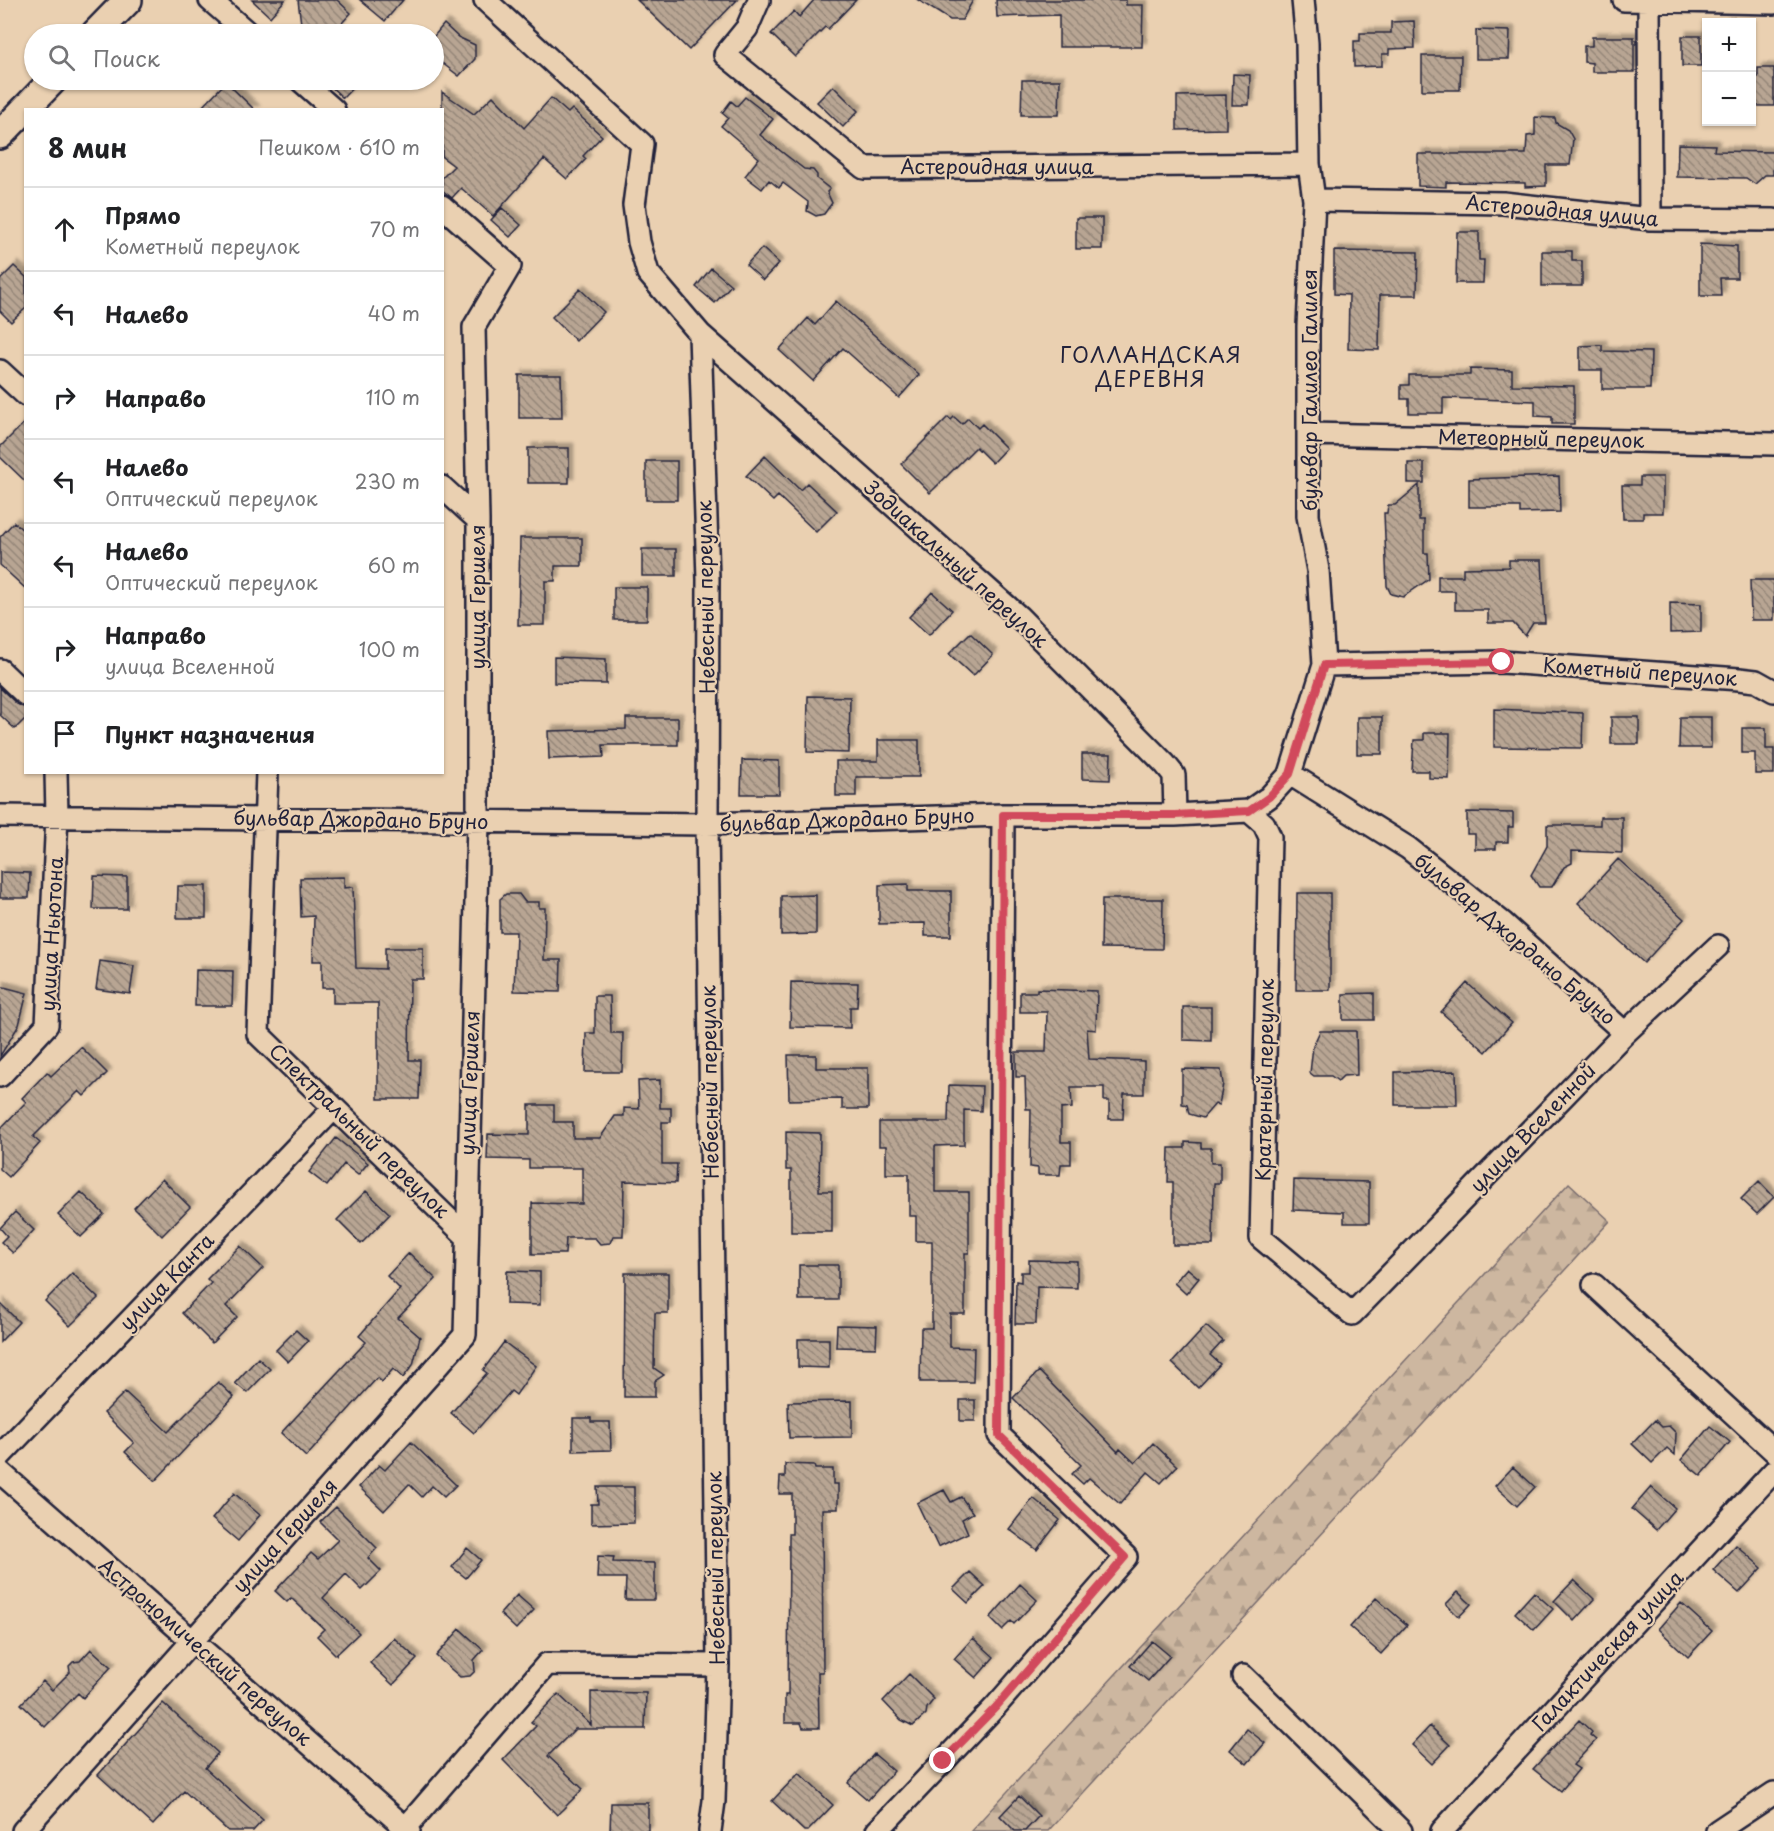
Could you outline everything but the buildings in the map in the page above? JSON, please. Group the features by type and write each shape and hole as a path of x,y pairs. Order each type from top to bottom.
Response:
{"main road":[{"path":"105,24 128,0"},
{"path":"31,107 44,90"},
{"path":"0,135 24,113"}],"street":[{"path":"210,0 238,24"},
{"name":"Зодиакальный переулок","path":"485,0 642,144 634,205 639,242 648,273 700,334 1018,616 1166,764 1174,776 1175,815"},
{"name":"Астероидная улица","path":"759,0 747,28 725,55 864,168 1309,164"},
{"name":"бульвар Галилео Галилея","path":"1290,774 1324,665 1318,570 1308,516 1308,326 1314,200 1309,164 1307,43 1303,0"},
{"path":"1624,0 1774,3"},
{"path":"1649,1 1650,219"},
{"path":"311,90 332,108"},
{"name":"Астероидная улица","path":"1314,200 1503,203 1650,219 1774,220"},
{"name":"улица Гершеля","path":"22,1831 465,1335 478,822 478,520 474,327 510,266 444,208"},
{"name":"Небесный переулок","path":"700,334 708,579 707,824 718,1665 714,1801 710,1831"},
{"path":"0,371 24,393"},
{"name":"Метеорный переулок","path":"1309,434 1774,444"},
{"path":"444,489 478,520"},
{"name":"Кометный переулок","path":"1324,665 1502,662 1739,679 1756,681 1774,691"},
{"path":"0,670 24,693"},
{"name":"улица Ньютона","path":"0,1076 47,1025 57,816 56,774"},
{"name":"Спектральный переулок","path":"267,774 258,1034 466,1236"},
{"path":"1249,811 1269,797 1290,774"},
{"name":"бульвар Джордано Бруно","path":"1290,774 1408,848 1503,923 1625,1033"},
{"name":"бульвар Джордано Бруно","path":"0,816 707,824 1003,815 1175,815 1249,811"},
{"name":"Кратерный переулок","path":"1249,811 1264,824 1270,837 1261,1238 1352,1314"},
{"path":"877,1831 996,1707 1125,1557 999,1435 1003,815"},
{"name":"улица Вселенной","path":"1352,1314 1625,1033 1718,946"},
{"name":"улица Канта","path":"0,1456 334,1108"},
{"path":"1594,1285 1774,1451"},
{"name":"Галактическая улица","path":"1442,1831 1774,1471"},
{"name":"Астрономический переулок","path":"0,1472 406,1830"},
{"path":"406,1830 548,1664 718,1665"},
{"path":"1243,1676 1401,1831"},
{"path":"1717,1831 1774,1794"}],"green space":[{"path":"1569,1183 1610,1221 1048,1831 971,1831"}],"district":[{"name":"ГОЛЛАНДСКАЯ ДЕРЕВНЯ","path":"1151,368"}],"route":[{"path":"943,1761 996,1707 1125,1557 999,1435 1003,815 1175,815 1249,811 1269,797 1290,774 1324,665 1502,662"}]}
